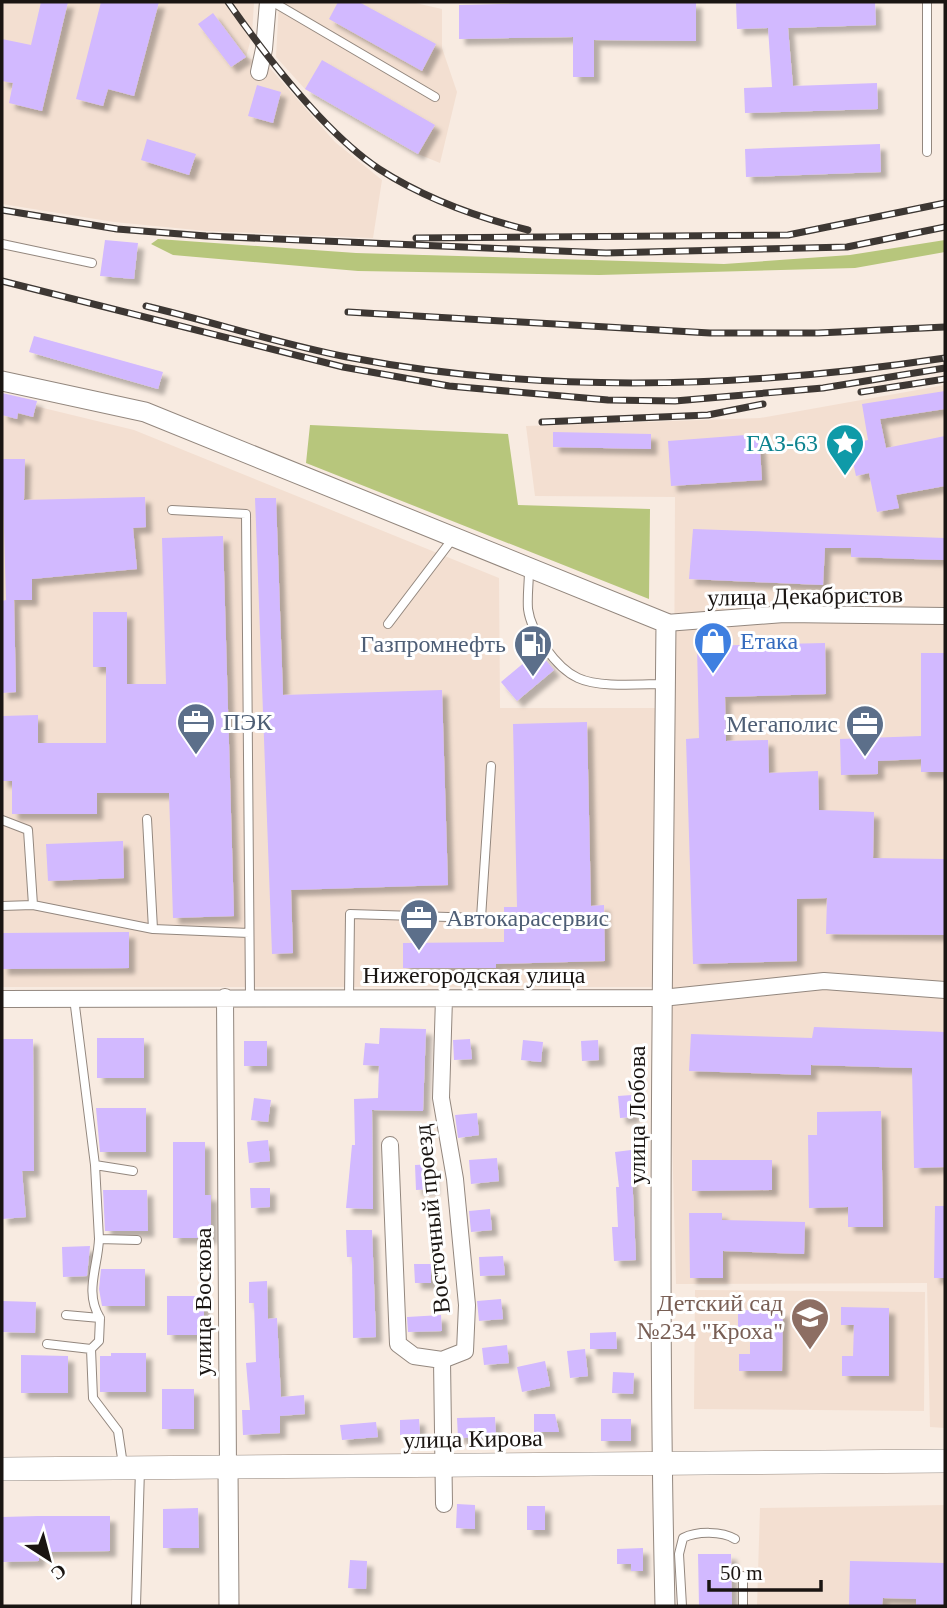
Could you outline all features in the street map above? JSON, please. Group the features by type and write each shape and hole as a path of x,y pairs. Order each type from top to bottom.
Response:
{"main road":[{"name":"улица Кирова","path":"2,1469 945,1461"}],"street":[{"path":"258,72 270,2"},
{"path":"2,381 145,412 666,623"},
{"name":"улица Декабристов","path":"666,623 784,614 945,616"},
{"name":"улица Лобова","path":"665,1606 661,1463 666,623"},
{"name":"Нижегородская улица","path":"2,999 662,999 824,981 945,990"},
{"name":"улица Воскова","path":"225,997 229,1606"},
{"name":"Восточный проезд","path":"442,1360 465,1351 467,1305 455,1179 441,1098 444,998"},
{"path":"390,1145 398,1344 414,1356 442,1360 444,1504"}],"lane":[{"path":"270,2 435,97"},
{"path":"927,2 927,152"},
{"path":"2,244 92,263"},
{"path":"172,510 246,514 250,997"},
{"path":"388,624 454,537"},
{"path":"529,567 528,609 535,630 561,664 579,678 618,684 666,684"},
{"path":"349,997 350,914 481,918 492,766"},
{"path":"147,819 153,929"},
{"path":"2,820 28,830 33,905"},
{"path":"2,906 33,905 153,929 249,933"},
{"path":"74,998 90,1107 99,1239 91,1286 92,1305 100,1318 99,1341 91,1349 93,1398 118,1431 132,1468 136,1606"},
{"path":"94,1165 133,1171"},
{"path":"99,1239 137,1240"},
{"path":"66,1315 100,1318"},
{"path":"47,1344 91,1349"},
{"path":"682,1606 679,1554 683,1538 694,1534 712,1534 735,1539"},
{"path":"743,1576 743,1606"}],"shaded area":[{"path":"2,2 254,2 252,35 246,57 269,67 335,142 382,180 373,238 206,231 114,222 2,204"},
{"path":"279,2 411,2 442,9 442,48 457,92 440,163 418,154 305,89 276,57"},
{"path":"945,385 945,1428 930,1427 927,1283 676,1284 668,987 2,987 2,398 134,430 499,578 500,708 674,708 675,497 535,496 526,426 760,418"},
{"name":"Детский сад №234 \"Кроха\"","path":"695,1290 925,1292 924,1411 694,1409"},
{"path":"945,1505 945,1606 757,1606 760,1508"}],"green space":[{"path":"158,239 356,253 724,264 850,255 945,240 945,252 855,268 599,275 358,271 173,255 151,244"},
{"path":"310,425 508,434 518,505 650,509 649,599 306,463"}],"building":[{"path":"41,2 68,2 42,111 9,103 13,83 2,81 2,39 31,45"},
{"path":"101,2 159,2 134,96 108,89 103,106 76,99"},
{"path":"338,2 359,2 436,44 422,71 329,19"},
{"path":"696,2 696,41 594,40 594,77 573,77 573,37 459,39 459,5"},
{"path":"736,2 875,2 876,25 788,28 793,86 877,83 878,109 745,113 744,88 772,87 768,28 737,29"},
{"path":"213,13 246,57 231,67 198,24"},
{"path":"322,60 435,125 418,154 305,89"},
{"path":"257,85 281,92 273,123 248,116"},
{"path":"147,139 196,154 189,175 141,160"},
{"path":"880,144 881,172 746,177 745,149"},
{"path":"105,240 138,243 134,279 100,276"},
{"path":"34,336 163,372 158,389 29,352"},
{"path":"945,391 945,409 880,419 886,448 945,436 945,486 896,495 899,508 877,512 869,473 856,476 849,444 868,440 862,404"},
{"path":"2,393 37,401 33,417 18,413 17,419 2,415"},
{"path":"553,432 651,434 651,449 553,447"},
{"path":"759,434 762,480 671,486 668,441"},
{"path":"2,459 25,459 24,500 145,497 146,527 133,528 137,569 32,579 32,600 14,600 16,692 2,693 2,601 6,600"},
{"path":"255,498 276,498 283,695 442,690 448,885 291,890 293,953 272,954"},
{"path":"693,529 945,538 945,560 851,557 851,548 825,548 823,585 689,579"},
{"path":"223,536 234,916 173,918 169,793 97,793 97,814 12,814 12,781 2,781 2,716 38,715 38,743 106,743 106,667 93,667 93,612 127,612 127,684 166,684 162,538"},
{"path":"825,643 826,694 725,697 726,741 768,740 769,773 818,771 819,810 874,812 873,858 945,859 945,935 826,934 827,898 797,899 797,961 693,964 686,739 699,738 697,646"},
{"path":"538,651 554,670 517,701 501,682"},
{"path":"921,653 945,653 945,772 921,772 921,759 878,761 878,774 841,775 840,739 921,736"},
{"path":"587,722 591,906 604,905 605,961 496,964 496,968 403,968 403,943 504,942 504,907 517,907 513,724"},
{"path":"123,841 124,878 48,881 46,844"},
{"path":"129,932 129,968 2,969 2,933"},
{"path":"814,1027 945,1032 945,1167 914,1168 912,1068 811,1065 811,1075 689,1071 691,1034 812,1038"},
{"path":"380,1028 426,1029 423,1111 372,1110 373,1209 346,1208 352,1145 355,1145 354,1099 378,1098 379,1066 363,1065 365,1043 379,1044"},
{"path":"97,1038 144,1038 144,1078 97,1078"},
{"path":"2,1039 33,1039 34,1171 22,1171 26,1217 2,1219"},
{"path":"470,1039 472,1059 454,1060 453,1040"},
{"path":"523,1040 543,1042 541,1062 521,1060"},
{"path":"598,1040 599,1060 582,1061 581,1041"},
{"path":"244,1041 267,1041 267,1066 244,1066"},
{"path":"632,1095 634,1117 620,1118 618,1096"},
{"path":"254,1098 271,1100 268,1122 251,1120"},
{"path":"96,1108 146,1108 146,1152 100,1152"},
{"path":"881,1111 883,1227 848,1227 848,1207 809,1208 808,1135 817,1135 817,1112"},
{"path":"477,1113 479,1135 458,1138 455,1115"},
{"path":"268,1140 270,1161 249,1163 247,1142"},
{"path":"173,1142 205,1142 205,1195 211,1195 211,1238 173,1238"},
{"path":"631,1150 636,1260 614,1261 612,1227 618,1227 616,1187 619,1187 615,1152"},
{"path":"497,1158 499,1181 471,1184 469,1160"},
{"path":"692,1160 772,1160 772,1190 692,1191"},
{"path":"432,1164 433,1189 416,1190 415,1165"},
{"path":"250,1188 270,1188 270,1207 251,1208"},
{"path":"103,1190 147,1190 148,1231 105,1231"},
{"path":"935,1206 945,1206 945,1278 934,1278"},
{"path":"490,1209 492,1230 471,1232 469,1211"},
{"path":"689,1213 722,1213 722,1220 805,1222 804,1254 723,1251 723,1278 690,1278"},
{"path":"346,1230 372,1230 376,1337 353,1338 352,1257 347,1257"},
{"path":"90,1246 87,1276 63,1277 62,1247"},
{"path":"503,1256 505,1275 480,1276 479,1257"},
{"path":"414,1264 431,1264 431,1283 415,1283"},
{"path":"101,1269 145,1269 145,1306 102,1306 99,1289"},
{"path":"267,1281 268,1319 277,1318 281,1397 304,1395 305,1414 280,1416 280,1433 243,1435 242,1410 250,1410 246,1363 256,1362 254,1303 249,1303 249,1282"},
{"path":"167,1296 204,1296 204,1335 167,1335"},
{"path":"501,1299 503,1319 479,1321 477,1301"},
{"path":"2,1301 36,1302 35,1333 2,1332"},
{"path":"841,1307 889,1308 889,1376 842,1376 842,1356 853,1356 854,1325 841,1325"},
{"path":"738,1310 783,1311 782,1371 739,1371 739,1354 750,1354 750,1328 738,1327"},
{"path":"441,1315 442,1331 408,1332 407,1317"},
{"path":"616,1332 617,1349 590,1349 590,1333"},
{"path":"507,1345 509,1363 484,1365 482,1348"},
{"path":"585,1349 588,1376 570,1378 567,1351"},
{"path":"111,1353 146,1353 146,1392 100,1392 100,1356 111,1356"},
{"path":"21,1355 68,1356 68,1393 21,1393"},
{"path":"545,1361 550,1386 522,1392 517,1367"},
{"path":"613,1372 634,1373 633,1394 612,1393"},
{"path":"162,1389 194,1389 194,1429 162,1429"},
{"path":"534,1414 555,1414 559,1432 534,1432"},
{"path":"495,1417 496,1437 458,1438 457,1418"},
{"path":"419,1419 420,1434 400,1435 400,1420"},
{"path":"601,1419 631,1419 631,1441 601,1441"},
{"path":"376,1422 378,1437 342,1440 340,1425"},
{"path":"457,1504 475,1505 475,1529 456,1528"},
{"path":"527,1506 545,1506 545,1530 527,1530"},
{"path":"198,1508 199,1548 163,1548 163,1509"},
{"path":"110,1516 110,1551 39,1552 39,1561 2,1562 2,1517"},
{"path":"643,1548 643,1571 631,1571 631,1564 617,1564 617,1549"},
{"path":"698,1554 731,1554 732,1606 699,1606"},
{"path":"350,1560 367,1561 366,1589 348,1588"},
{"path":"850,1561 945,1563 945,1606 916,1606 916,1599 883,1598 882,1606 849,1606"}],"railway":[{"path":"228,2 297,92 338,135 379,169 432,198 470,213 528,230"},
{"path":"416,238 788,235 945,203"},
{"path":"2,210 117,229 206,236 606,253 847,247 945,227"},
{"path":"2,281 343,367 449,386 608,400 675,401 823,388 945,368"},
{"path":"146,306 347,357 421,369 571,382 721,381 796,376 945,358"},
{"path":"348,312 710,333 818,333 945,327"},
{"path":"861,392 945,379"},
{"path":"542,422 708,415 763,404"}],"place":[{"name":"ГАЗ-63","path":"845,477"},
{"name":"Етака","path":"713,675"},
{"name":"Газпромнефть","path":"533,678"},
{"name":"ПЭК","path":"196,756"},
{"name":"Мегаполис","path":"865,758"},
{"name":"Автокарасервис","path":"419,952"},
{"name":"Детский сад №234 \"Кроха\"","path":"810,1351"}]}
